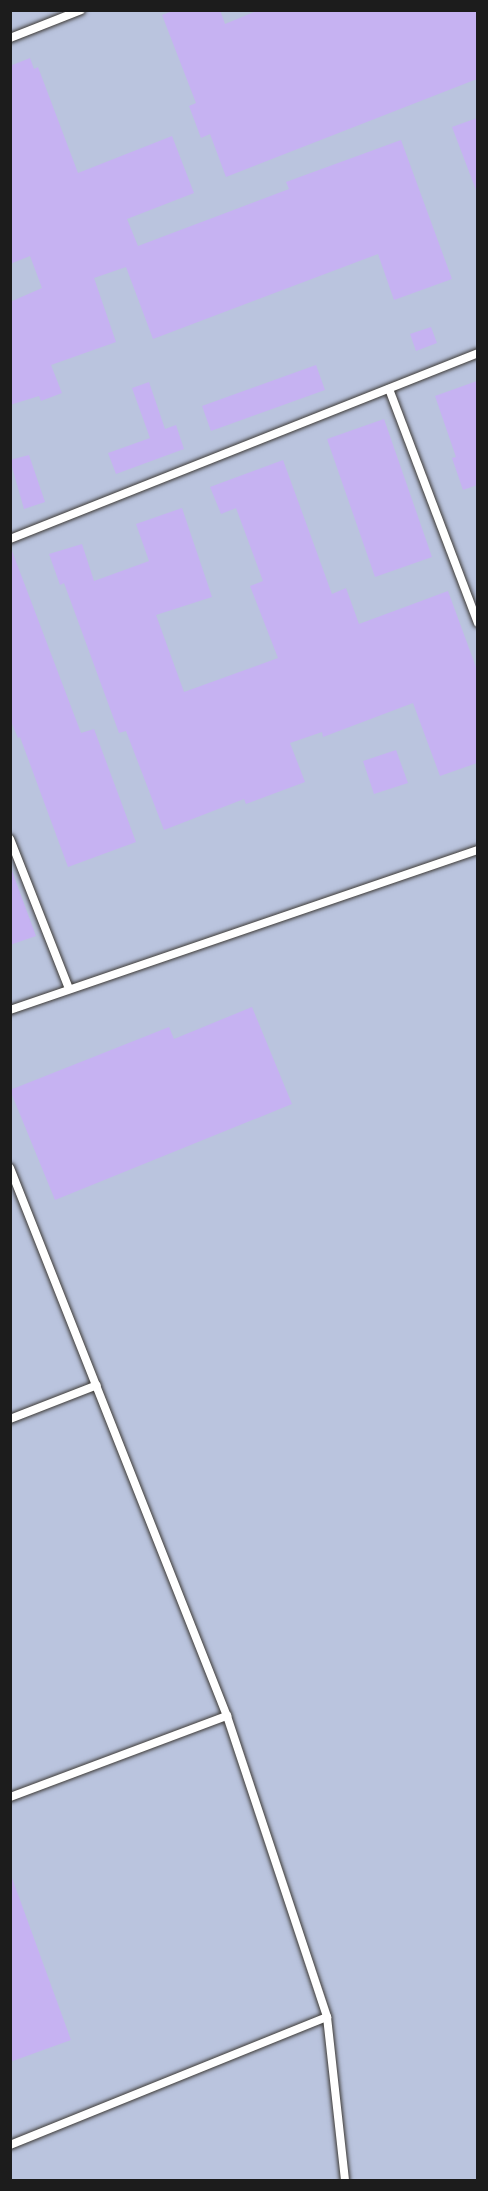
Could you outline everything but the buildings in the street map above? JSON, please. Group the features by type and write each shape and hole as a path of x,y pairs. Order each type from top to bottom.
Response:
{"lane":[{"path":"10,38 81,10"},
{"path":"10,539 477,353"},
{"path":"389,389 477,623"},
{"path":"10,839 69,989"},
{"path":"10,1010 477,850"},
{"path":"10,1168 98,1385 227,1716 327,2017 345,2181"},
{"path":"10,1419 98,1385"},
{"path":"10,1797 227,1716"},
{"path":"10,2145 327,2017"}],"shaded area":[{"path":"11,11 477,11 477,2180 11,2180"}]}
